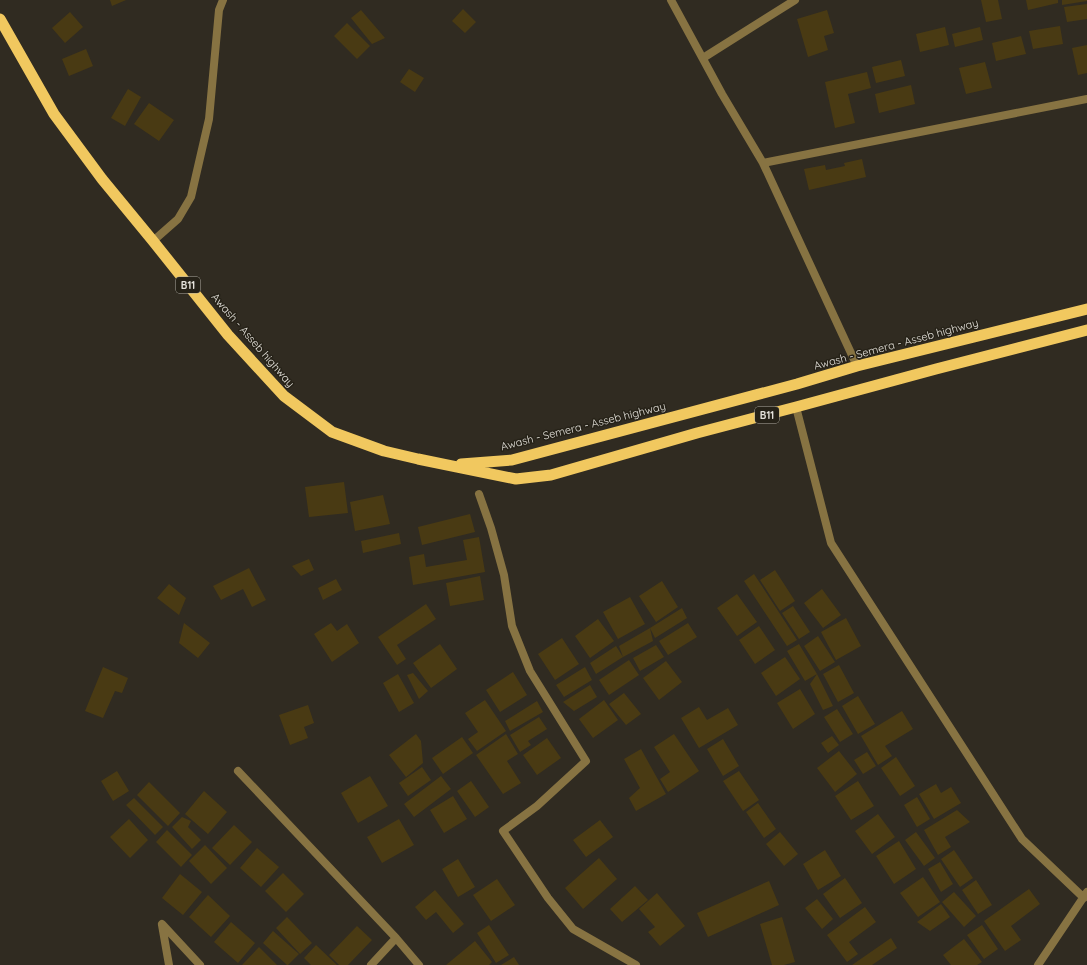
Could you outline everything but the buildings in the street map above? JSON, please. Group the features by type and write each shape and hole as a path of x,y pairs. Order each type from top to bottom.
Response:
{"highway":[{"name":"Awash - Asseb highway","path":"0,19 54,114 102,178 228,335 284,396 332,432 384,451 446,465"},
{"name":"Awash - Semera - Asseb highway","path":"446,465 512,460 797,384 857,366 1087,309"},
{"name":"B11","path":"446,465 516,479 551,475 697,433 1087,330"}],"street":[{"path":"153,241 178,219 192,197 209,119 219,10 223,0"},
{"path":"671,0 722,94 763,163 857,366"},
{"path":"703,58 794,0"},
{"path":"763,163 1087,99"},
{"path":"796,407 831,543 1022,839 1085,895 1038,965"},
{"path":"479,494 491,528 504,575 512,626 530,671 586,761 537,806 503,831 548,898 573,929 636,965"},
{"path":"238,772 396,938 419,965"},
{"path":"170,965 162,924 200,965"},
{"path":"371,965 396,938"}]}
